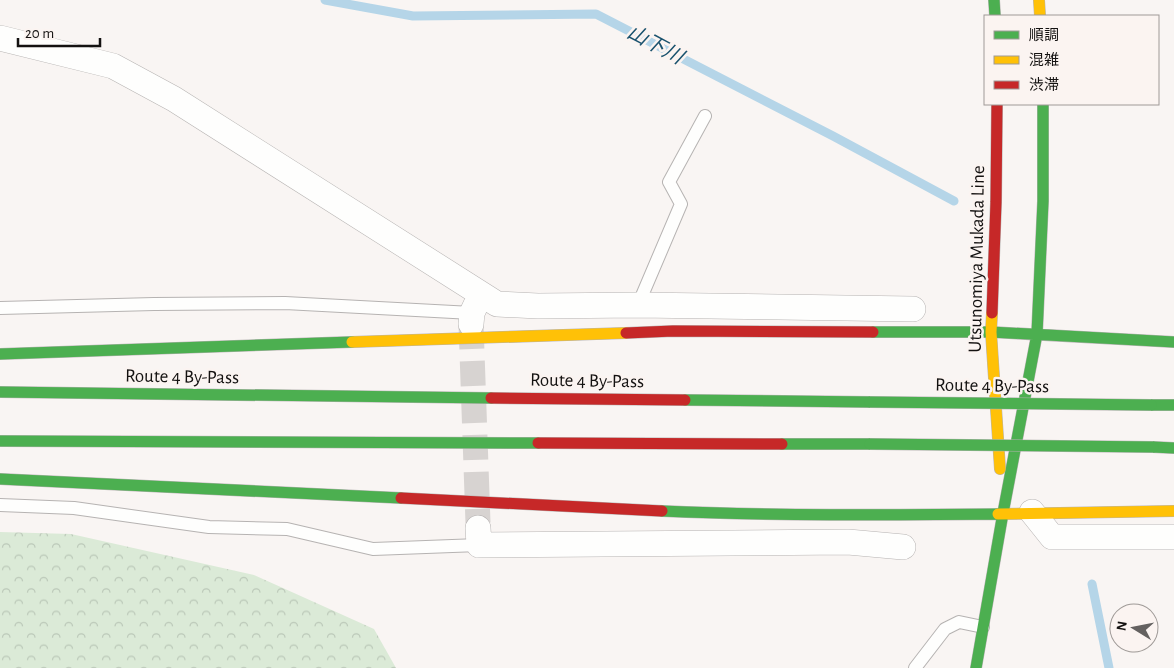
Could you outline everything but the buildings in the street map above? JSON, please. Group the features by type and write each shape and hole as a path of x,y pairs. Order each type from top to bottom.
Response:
{"main road":[{"path":"994,0 995,15"},
{"path":"1039,0 1040,15"},
{"name":"Utsunomiya Mukada Line","path":"997,105 996,202 991,332 1004,512"},
{"path":"976,668 1037,334 1043,201 1043,105"},
{"path":"0,354 673,331 991,332 1174,342"},
{"name":"Route 4 By-Pass","path":"0,392 1174,405"},
{"path":"0,442 870,444 1174,448"},
{"path":"0,479 735,514 903,515 1004,512 1174,511"}],"street":[{"path":"0,38 113,66 174,99 475,310 497,304 538,306 638,305 913,309"},
{"path":"1032,512 1052,536 1174,537"},
{"path":"479,536 848,542 902,547"}],"lane":[{"path":"638,305 681,204 669,182 705,116"},
{"path":"0,308 285,303 475,310"},
{"path":"0,505 74,508 209,526 287,529 373,549 479,536"},
{"path":"915,668 945,629 959,622 983,627"}],"green space":[{"path":"0,532 71,534 254,575 374,629 396,668 0,668"}],"waterway":[{"name":"山下川","path":"325,0 413,16 596,14 833,136 954,201"},
{"name":"山下川","path":"1092,584 1109,668"}],"tunnel":[{"path":"471,324 478,523"}],"traffic: fast":[{"path":"994,0 995,15"},
{"path":"1003,513 1037,334 1043,201 1043,105"},
{"path":"873,332 991,332 1174,342"},
{"path":"0,354 352,342"},
{"path":"0,392 491,398"},
{"path":"685,400 870,402"},
{"path":"870,402 1151,405"},
{"path":"1151,405 1174,405"},
{"path":"0,441 538,443"},
{"path":"782,444 870,444"},
{"path":"870,444 1153,447"},
{"path":"1153,447 1174,448"},
{"path":"0,479 401,498"},
{"path":"662,511 872,515 998,514"},
{"path":"976,668 1003,513"}],"traffic: slow":[{"path":"1039,0 1040,15"},
{"path":"992,313 991,332 1000,469"},
{"path":"352,342 626,333"},
{"path":"998,514 1174,511"}],"traffic: jam":[{"path":"992,313 997,105"},
{"path":"626,333 673,331 873,332"},
{"path":"491,398 685,400"},
{"path":"538,443 782,444"},
{"path":"401,498 662,511"}]}
